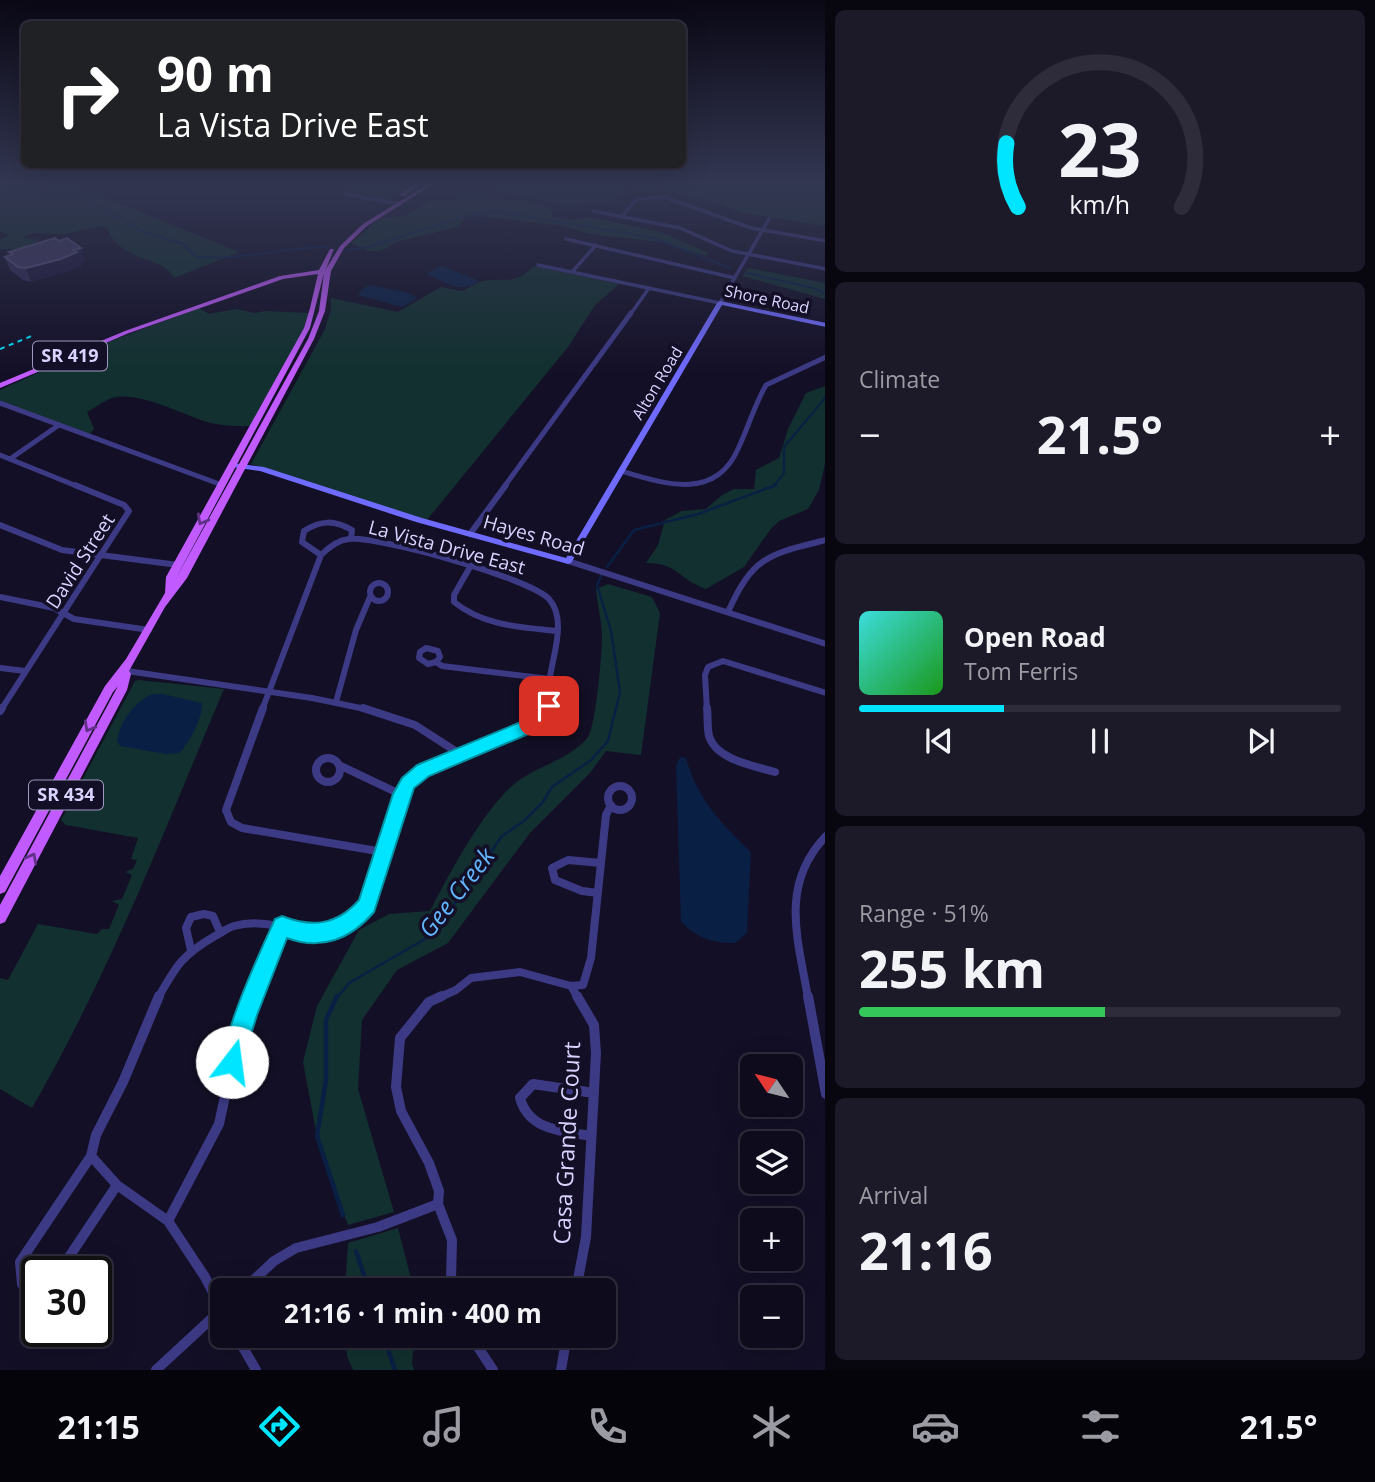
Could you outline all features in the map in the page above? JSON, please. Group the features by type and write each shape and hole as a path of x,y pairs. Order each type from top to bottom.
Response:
{"main road":[{"path":"324,271 329,254 337,245"},
{"path":"324,271 345,245"},
{"name":"SR 419","path":"0,386 127,332 288,275 324,271"},
{"name":"SR 434","path":"0,918 122,690 127,671 169,592 182,578 243,466 297,356 311,319 317,282 324,271"},
{"name":"SR 434","path":"169,592 171,577 232,466 319,320 324,271"},
{"path":"288,275 305,275 317,282"},
{"name":"SR 434","path":"0,888 109,689 127,671"}],"street":[{"path":"572,272 596,245 735,278"},
{"path":"718,245 748,254 825,269"},
{"name":"Alton Road","path":"568,561 754,245"},
{"name":"Shore Road","path":"538,265 825,325"},
{"path":"470,534 649,288"},
{"path":"621,471 671,485 717,477 729,466 766,384 825,357"},
{"path":"0,403 222,485"},
{"path":"10,459 59,425"},
{"name":"David Street","path":"0,455 128,507 128,515 0,711"},
{"name":"Hayes Road","path":"232,466 261,469 470,534 568,561 825,644"},
{"path":"351,539 352,530 340,522 324,520 304,531 302,542 321,555 226,810 231,822 242,828 383,852"},
{"path":"0,525 54,548 178,565"},
{"name":"La Vista Drive East","path":"191,950 233,926 255,923 318,934 350,923 367,905 372,895 383,852 408,783 423,771 541,720 549,706 557,631 553,605 547,596 530,586 393,546 351,539 338,542 321,555"},
{"path":"728,612 747,573 762,558 825,540"},
{"path":"470,567 454,595 454,603 459,608 498,624 557,631"},
{"path":"0,597 54,608 74,619 149,630"},
{"path":"336,702 356,629 370,597"},
{"path":"775,772 729,757 713,745 709,737 705,675 708,667 723,661 733,662 825,693"},
{"path":"436,662 442,666 550,680"},
{"path":"0,668 25,671"},
{"path":"127,671 361,705 422,726 441,737 460,754"},
{"path":"341,766 402,794"},
{"path":"451,1278 452,1240 438,1204 439,1191 429,1163 401,1111 396,1087 400,1038 429,1002 456,990 471,978 520,972 571,986 583,985 589,972 606,814 611,805"},
{"path":"825,836 805,860 794,896 794,924 825,1094"},
{"path":"598,893 582,891 555,880 552,868 555,863 564,859 601,863"},
{"path":"24,1256 91,1156 96,1135 123,1082 155,1002 179,962 191,950 184,938 185,926 193,916 202,914 213,916 220,932"},
{"path":"168,1221 219,1124 237,1041 282,926"},
{"name":"Casa Grande Court","path":"571,986 594,1025 586,1237 578,1278"},
{"path":"591,1136 533,1122 522,1110 520,1098 533,1084 593,1093"},
{"path":"91,1156 117,1185 168,1221 210,1286"},
{"path":"70,1256 117,1185"},
{"path":"256,1278 274,1261 296,1248 378,1227 438,1204"},
{"path":"156,1370 210,1320"},
{"path":"243,1348 256,1370"},
{"path":"479,1348 493,1370"},
{"path":"561,1370 565,1348"}],"green space":[{"path":"0,245 32,245 16,249 0,249"},
{"path":"119,245 222,245 239,252 174,278 161,266"},
{"path":"355,245 392,245 380,251 368,251"},
{"path":"670,245 690,245 709,253 706,256"},
{"path":"534,266 619,284 595,305 568,347 427,520 251,464 325,329 331,298 398,312 441,287 462,291 483,281 510,280"},
{"path":"749,268 825,283 825,299 742,276"},
{"path":"199,308 209,314 235,309 255,313 309,313 302,332 250,426 213,423 145,400 122,397 109,399 87,412 94,429 90,434 0,401 0,390 92,348"},
{"path":"825,386 825,464 819,490 808,509 779,521 744,567 706,589 672,569 646,563 658,545 665,520 682,511 706,509 734,489 754,489 756,470 779,458 788,429 806,393"},
{"path":"608,584 652,597 660,613 641,755 606,751 590,773 530,833 448,943 397,970 362,1020 358,1089 394,1212 348,1225 319,1147 303,1062 317,1006 359,930 389,914 430,911 467,845 500,798 521,779 571,752 588,737 596,705 602,645 596,589"},
{"path":"135,681 224,689 111,954 32,1108 0,1089 0,978 8,980 38,924 97,934 102,929 109,929 119,905 112,901 122,899 132,875 125,872 133,869 137,860 131,859 138,838 66,825 61,820"},
{"path":"398,1228 411,1278 346,1278 348,1243"},
{"path":"347,1348 414,1348 414,1370 353,1370"}],"water":[{"path":"442,266 479,281 467,287 460,287 427,274"},
{"path":"370,285 405,292 418,298 402,307 358,295"},
{"path":"153,694 202,703 195,730 179,753 166,754 120,746 117,741 121,726 129,713 140,701"},
{"path":"680,757 686,758 697,786 711,810 751,852 747,933 735,943 705,939 681,922 676,766"}],"building":[{"path":"32,245 77,245 81,248 61,259 26,268 18,267 5,257 13,254 9,252"}],"waterway":[{"name":"Gee Creek","path":"184,245 196,257 213,258 328,247"},
{"name":"Gee Creek","path":"348,249 375,245"},
{"name":"Gee Creek","path":"672,245 730,268"},
{"name":"Gee Creek","path":"747,273 813,288 825,294"},
{"name":"Gee Creek","path":"774,486 784,473 784,447 825,398"},
{"name":"Gee Creek","path":"607,567 634,530 698,514 774,486"},
{"name":"Gee Creek","path":"337,998 349,983 425,939 448,913 502,836 524,821 543,802 552,787 591,760 608,741 620,692 611,631 597,585 601,576"},
{"name":"Gee Creek","path":"337,996 326,1020 326,1080 317,1136 343,1215"},
{"name":"Gee Creek","path":"356,1251 365,1278"},
{"name":"Gee Creek","path":"387,1348 395,1370"}],"railway":[{"path":"0,349 34,335"}],"route":[{"path":"232,1062 246,1015 282,926 297,932 318,934 339,929 350,923 367,905 402,794 408,783 423,771 534,724 541,720 549,706"}]}
